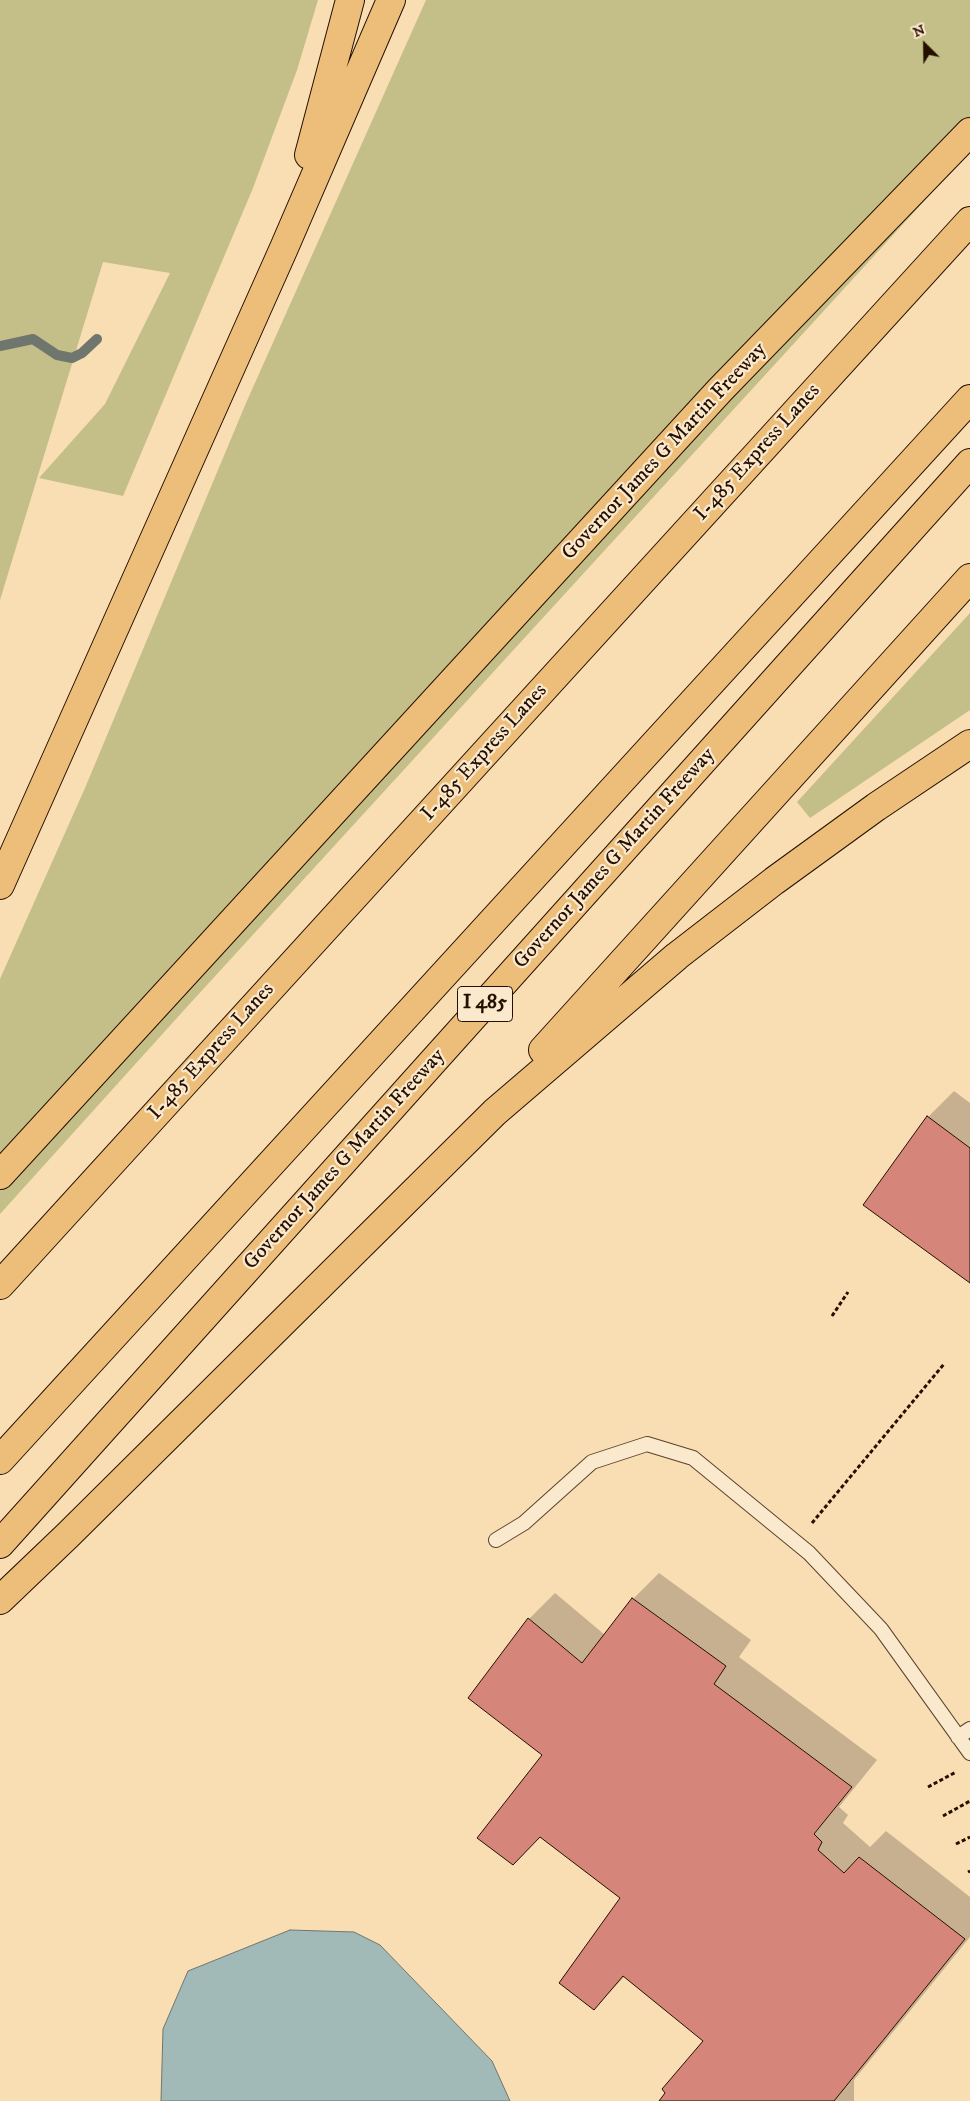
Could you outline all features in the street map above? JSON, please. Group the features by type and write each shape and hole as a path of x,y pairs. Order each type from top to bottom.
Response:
{"highway":[{"path":"284,248 350,0"},
{"path":"0,885 284,248 391,0"},
{"name":"Governor James G Martin Freeway","path":"0,1175 713,397 970,132"},
{"name":"I-485 Express Lanes","path":"0,1285 970,220"},
{"name":"I 485","path":"0,1460 970,398"},
{"name":"Governor James G Martin Freeway","path":"0,1544 970,463"},
{"path":"410,1198 970,578"},
{"path":"0,1600 410,1198 495,1112 676,956 860,818 970,744"}],"lane":[{"path":"496,1540 524,1524 592,1462 647,1444 693,1458 816,1560 881,1629 964,1733 970,1753"}],"path":[{"path":"832,1316 848,1292"},
{"path":"812,1523 944,1364"},
{"path":"928,1787 962,1769"},
{"path":"943,1816 970,1801"},
{"path":"956,1844 970,1837"}],"shaded area":[{"path":"0,0 318,0 297,70 253,188 123,496 39,478 105,404 170,273 103,262 0,600"},
{"path":"426,0 970,0 970,151 185,1009 0,1214 0,979 85,788 246,403"},
{"path":"970,613 970,710 810,818 797,802"}],"water":[{"path":"290,1930 354,1932 380,1945 492,2061 510,2101 161,2101 163,2029 188,1971"}],"building":[{"path":"927,1116 970,1148 970,1283 863,1205"},
{"path":"632,1598 726,1666 714,1684 852,1787 814,1834 822,1842 818,1850 844,1873 859,1857 965,1939 834,2101 659,2101 665,2093 662,2089 703,2041 623,1976 594,2010 559,1983 620,1898 540,1837 513,1865 477,1838 542,1755 468,1698 528,1618 582,1663"}],"waterway":[{"path":"0,346 33,339 57,355 72,358 82,353 97,339"}]}
